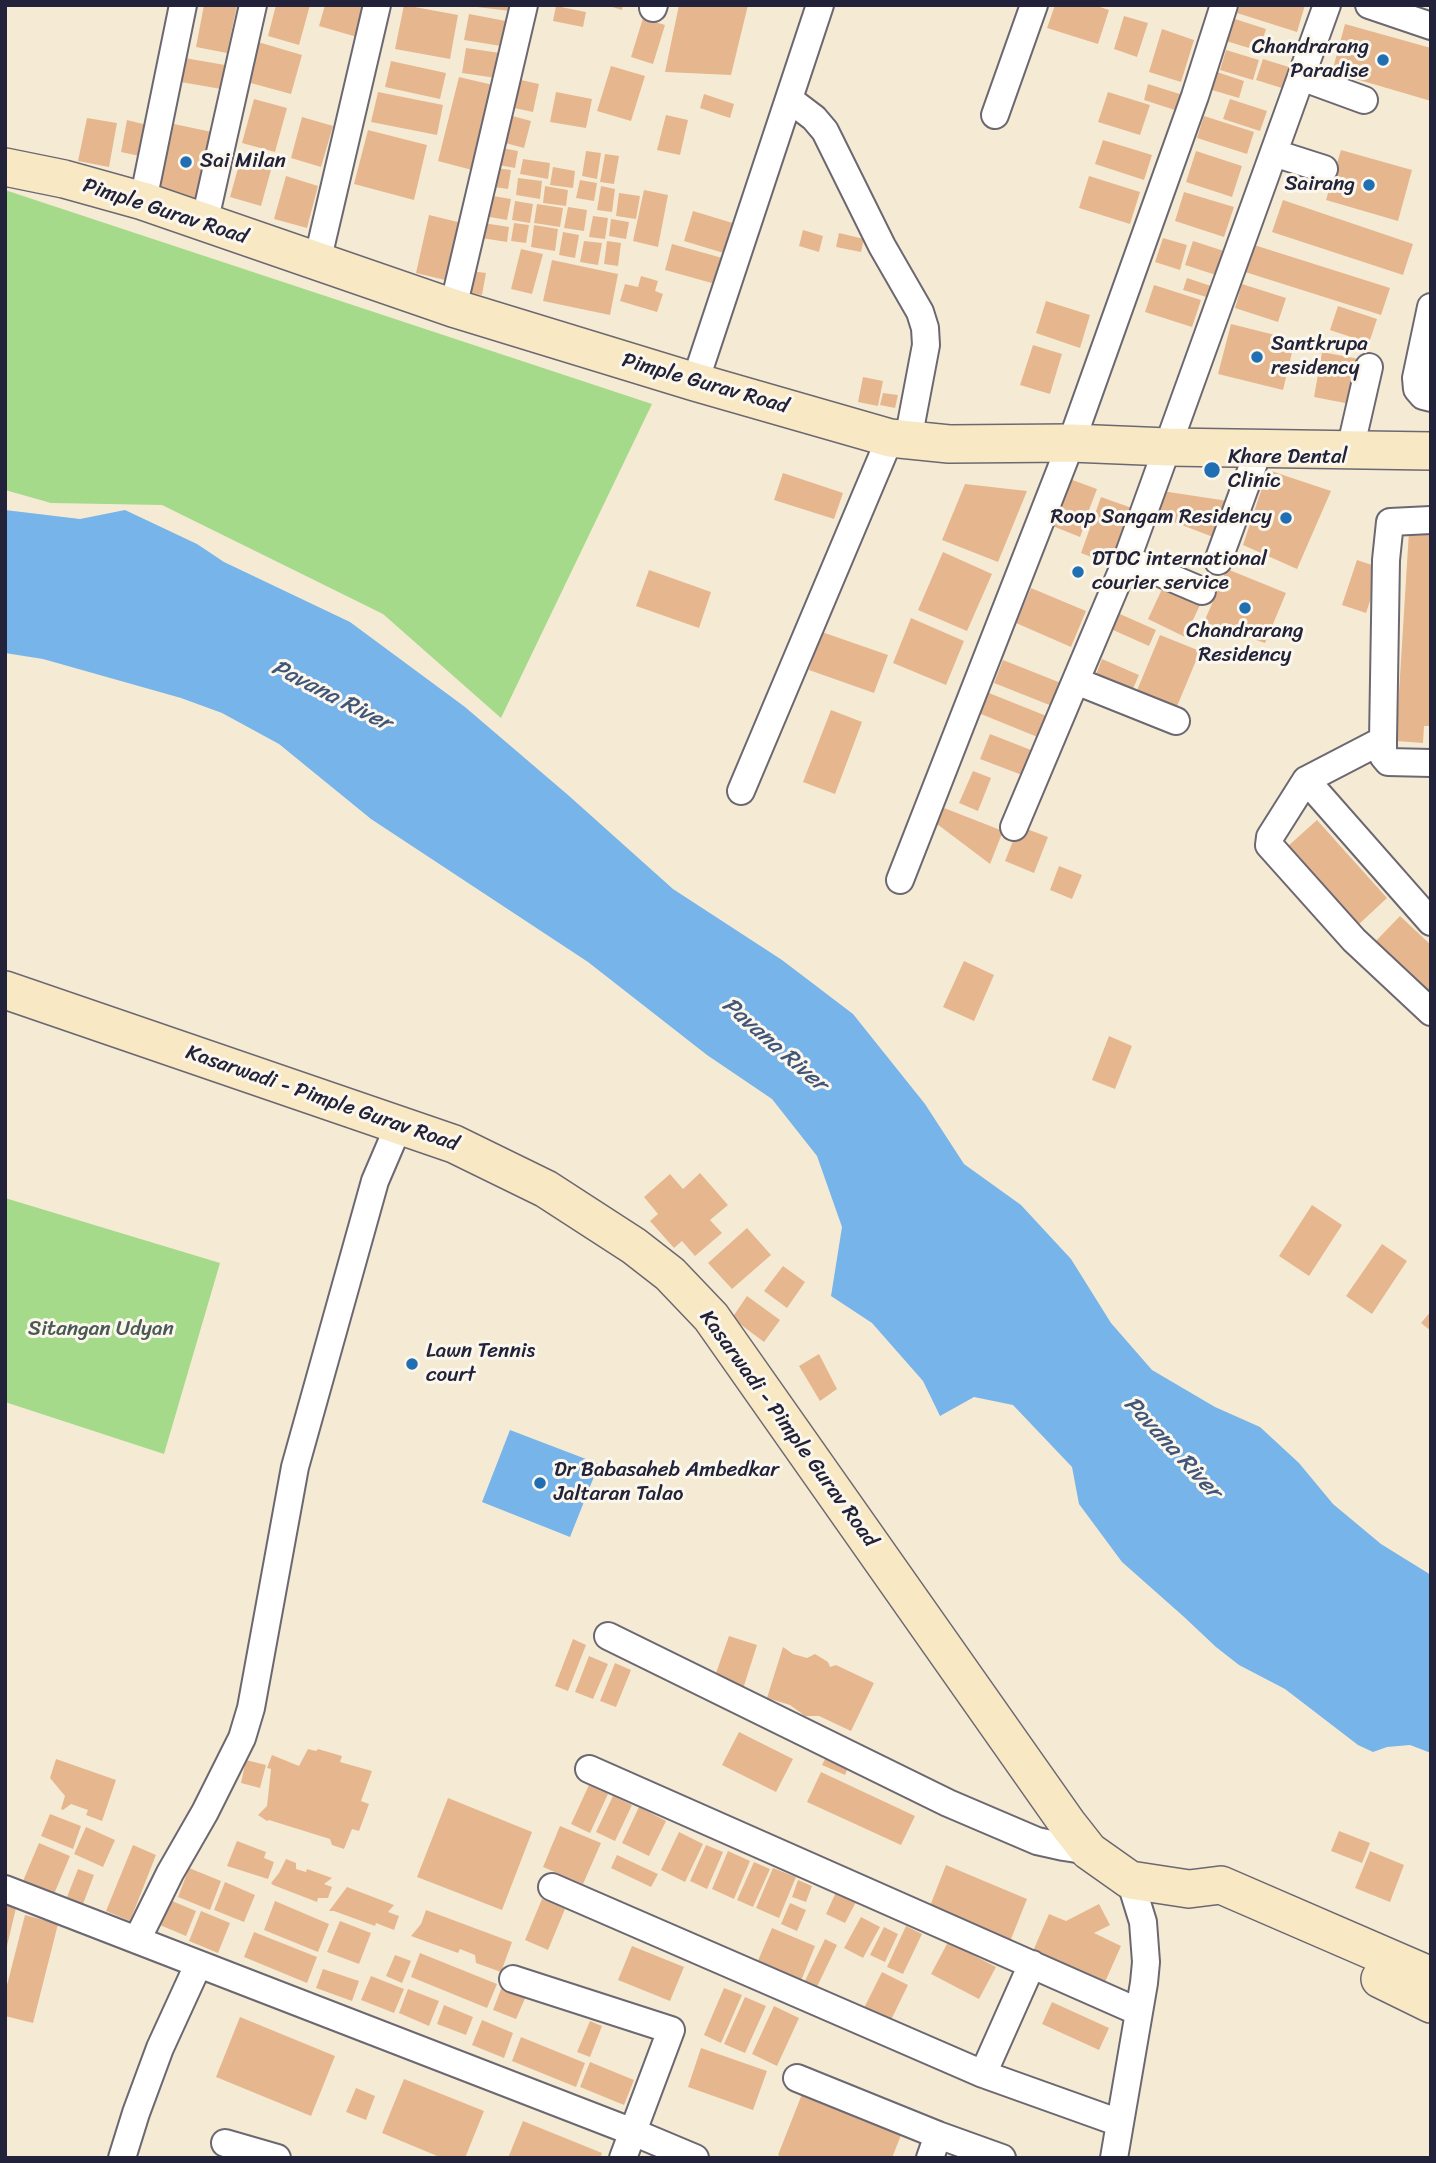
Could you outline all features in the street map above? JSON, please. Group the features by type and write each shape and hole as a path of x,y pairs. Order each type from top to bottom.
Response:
{"street":[{"path":"143,201 183,5"},
{"path":"204,224 253,5"},
{"path":"317,262 377,5"},
{"path":"453,308 524,5"},
{"path":"695,382 820,5"},
{"path":"995,115 1034,5"},
{"path":"900,880 1071,443 1195,96 1224,5"},
{"path":"1014,827 1128,559 1327,5"},
{"path":"1369,5 1431,26"},
{"path":"1301,77 1364,100"},
{"path":"741,791 899,439 926,345 920,312 882,246 825,131 814,118 789,99"},
{"path":"1274,153 1324,169"},
{"name":"Pimple Gurav Road","path":"5,167 64,179 143,201 453,308 695,382 899,439 949,444 1071,443 1431,452"},
{"path":"1431,307 1416,378 1417,389 1423,396 1431,398"},
{"path":"1350,450 1369,367"},
{"path":"1218,561 1259,449"},
{"path":"1431,520 1390,522 1386,560 1382,740 1383,756 1388,762 1431,763"},
{"path":"1128,559 1202,591"},
{"path":"1076,681 1176,721"},
{"path":"1382,740 1306,780 1270,837 1269,845 1354,940 1431,1012"},
{"path":"1306,780 1431,922"},
{"name":"Kasarwadi - Pimple Gurav Road","path":"5,989 454,1144 501,1165 555,1195 634,1246 670,1275 711,1317 1051,1801 1089,1851 1130,1880 1189,1889 1221,1885 1431,1976"},
{"path":"137,1940 242,1738 251,1708 295,1468 375,1181 399,1125"},
{"path":"608,1636 960,1808 1037,1841 1089,1851"},
{"path":"589,1769 1139,2012"},
{"path":"1114,2158 1146,1962 1143,1922 1130,1880"},
{"path":"552,1887 983,2074 1120,2123"},
{"path":"5,1889 695,2158"},
{"name":"Kasarwadi - Pimple Gurav Road","path":"1189,1889 1216,1906 1354,1966 1431,2004"},
{"path":"983,2074 1032,1964"},
{"path":"122,2158 156,2058 198,1965"},
{"path":"513,1979 671,2030 624,2158"},
{"path":"797,2078 934,2146 1002,2158"},
{"path":"225,2143 277,2158"}],"green space":[{"path":"5,190 652,404 501,718 383,614 162,505 51,503 5,490"},
{"name":"Sitangan Udyan","path":"5,1198 220,1263 164,1454 5,1402"}],"water":[{"name":"Pavana River","path":"5,510 80,519 125,510 197,544 224,562 350,622 465,707 673,889 782,960 853,1014 925,1104 964,1164 1021,1205 1071,1259 1111,1323 1152,1370 1215,1407 1260,1427 1299,1463 1333,1504 1381,1544 1431,1575 1431,1753 1410,1745 1387,1747 1373,1752 1358,1745 1285,1689 1239,1665 1216,1647 1122,1562 1079,1504 1072,1467 1013,1405 974,1397 940,1416 923,1381 872,1323 831,1296 842,1227 817,1156 772,1099 707,1055 588,962 371,819 279,744 222,713 181,698 43,659 5,653"},
{"name":"Dr Babasaheb Ambedkar Jaltaran Talao","path":"510,1430 599,1464 570,1537 482,1502"}],"building":[{"path":"204,5 237,5 227,53 196,47"},
{"path":"276,5 310,5 299,45 268,36"},
{"path":"325,5 366,5 357,37 319,26"},
{"path":"404,5 458,15 450,59 395,49"},
{"path":"477,5 511,5 510,11"},
{"path":"606,5 623,5 622,10"},
{"path":"679,5 748,5 731,75 665,72"},
{"path":"1055,5 1094,5 1109,10 1098,44 1047,28"},
{"path":"1240,5 1305,5 1297,32 1237,13"},
{"path":"556,6 586,12 583,27 553,21"},
{"path":"469,14 506,21 501,46 464,40"},
{"path":"1124,16 1148,23 1137,57 1114,49"},
{"path":"643,18 665,25 653,64 631,57"},
{"path":"1232,18 1266,29 1259,51 1226,41"},
{"name":"Chandrarang Paradise","path":"1345,24 1431,48 1431,101 1332,72"},
{"path":"1162,29 1194,40 1181,82 1149,72"},
{"path":"258,42 302,55 291,94 247,82"},
{"path":"466,48 500,53 496,78 462,73"},
{"path":"1226,50 1259,60 1253,80 1220,70"},
{"path":"179,57 225,65 221,89 175,81"},
{"path":"1263,59 1292,68 1285,89 1256,80"},
{"path":"391,61 446,73 440,99 385,87"},
{"path":"611,66 645,76 631,121 597,111"},
{"path":"1217,72 1244,81 1239,98 1212,90"},
{"path":"459,77 493,85 472,170 438,161"},
{"path":"512,78 539,84 533,112 505,106"},
{"path":"1148,84 1186,96 1181,112 1144,100"},
{"path":"378,92 443,105 437,135 371,122"},
{"path":"556,92 592,99 586,128 550,122"},
{"path":"1108,92 1150,105 1140,135 1098,122"},
{"path":"704,94 734,104 730,118 700,108"},
{"path":"254,99 287,108 275,152 242,143"},
{"path":"1230,99 1267,111 1260,131 1223,119"},
{"path":"505,114 531,121 524,148 498,141"},
{"path":"666,115 688,120 680,155 657,150"},
{"path":"1204,116 1254,132 1247,154 1197,138"},
{"path":"302,117 333,126 321,167 291,158"},
{"path":"87,118 117,123 109,167 78,161"},
{"path":"127,120 151,126 144,157 121,152"},
{"name":"Sai Milan","path":"174,124 212,132 197,200 159,192"},
{"path":"368,130 427,145 414,200 354,184"},
{"path":"1103,140 1152,155 1144,180 1095,164"},
{"path":"496,147 518,151 515,168 493,164"},
{"name":"Sairang","path":"1341,150 1412,170 1398,221 1326,200"},
{"path":"586,151 601,153 597,179 582,176"},
{"path":"1196,151 1242,166 1232,197 1186,182"},
{"path":"605,154 619,156 614,184 600,182"},
{"path":"523,159 550,163 548,179 520,174"},
{"path":"240,161 271,170 261,206 230,197"},
{"path":"489,167 511,170 508,189 487,186"},
{"path":"553,167 575,171 573,188 550,185"},
{"path":"286,176 318,186 307,228 274,219"},
{"path":"1089,176 1140,192 1130,224 1079,208"},
{"path":"518,178 542,181 540,199 516,195"},
{"path":"580,180 597,183 594,201 576,198"},
{"path":"545,186 568,190 566,206 543,203"},
{"path":"601,186 615,189 612,212 597,210"},
{"path":"644,190 668,195 658,247 633,241"},
{"path":"1184,192 1234,207 1224,237 1175,221"},
{"path":"619,193 640,196 636,219 616,216"},
{"path":"481,194 511,199 507,220 478,215"},
{"path":"1283,200 1413,244 1403,275 1272,232"},
{"path":"515,201 533,204 530,223 512,220"},
{"path":"537,204 563,208 560,227 534,223"},
{"path":"568,207 587,210 584,231 564,228"},
{"path":"693,211 736,224 727,254 684,241"},
{"path":"429,215 462,223 449,281 416,273"},
{"path":"593,216 608,218 605,239 589,237"},
{"path":"611,219 629,222 626,239 609,236"},
{"path":"477,222 509,227 507,242 475,237"},
{"path":"514,223 529,225 526,243 511,241"},
{"path":"534,225 558,229 555,251 531,247"},
{"path":"803,230 823,236 819,252 799,246"},
{"path":"563,232 579,235 575,258 559,255"},
{"path":"839,233 864,239 861,252 836,247"},
{"path":"1163,238 1187,245 1180,270 1155,262"},
{"path":"584,241 602,243 598,265 580,262"},
{"path":"607,241 621,243 618,266 604,264"},
{"path":"1193,241 1224,251 1216,275 1185,265"},
{"path":"672,244 726,259 719,285 665,270"},
{"path":"1251,244 1390,288 1381,315 1242,271"},
{"path":"521,249 543,254 532,294 511,289"},
{"path":"552,260 618,274 610,315 543,301"},
{"path":"463,270 486,273 482,295 460,291"},
{"path":"641,276 658,281 655,291 663,294 657,312 620,301 625,284 638,287"},
{"path":"1187,278 1217,288 1213,299 1183,290"},
{"path":"1242,284 1286,298 1278,322 1235,308"},
{"path":"1154,285 1201,300 1192,327 1145,312"},
{"path":"1046,301 1090,315 1080,348 1036,333"},
{"path":"1338,306 1377,319 1369,343 1330,330"},
{"name":"Santkrupa residency","path":"1231,324 1295,340 1283,390 1218,374"},
{"path":"1033,345 1062,354 1050,394 1020,385"},
{"path":"1322,352 1359,359 1350,404 1314,397"},
{"path":"863,377 883,381 878,406 858,402"},
{"path":"883,393 898,395 895,408 880,405"},
{"name":"Roop Sangam Residency","path":"1268,470 1331,491 1297,569 1243,545"},
{"path":"783,473 843,493 834,519 774,500"},
{"path":"1067,478 1097,489 1086,518 1056,506"},
{"path":"965,484 1027,491 998,562 942,540"},
{"path":"1162,491 1228,501 1213,537 1153,514"},
{"path":"1101,497 1132,508 1112,565 1081,553"},
{"path":"1055,511 1085,524 1080,537 1050,525"},
{"path":"1409,531 1431,533 1431,726 1424,726 1423,743 1396,741"},
{"path":"943,552 992,574 967,631 918,610"},
{"path":"1357,560 1381,568 1366,613 1342,605"},
{"name":"Chandrarang Residency","path":"1227,569 1286,593 1265,643 1204,622"},
{"path":"649,570 711,592 699,628 636,606"},
{"path":"1163,587 1200,605 1185,637 1148,619"},
{"path":"1031,588 1086,611 1071,647 1016,623"},
{"path":"1111,610 1156,630 1149,646 1104,626"},
{"path":"911,618 964,641 946,685 893,663"},
{"path":"822,632 888,655 874,693 809,670"},
{"path":"1160,635 1200,651 1173,716 1133,700"},
{"path":"1102,659 1139,675 1129,698 1093,682"},
{"path":"1003,660 1061,683 1052,706 994,683"},
{"path":"984,691 1049,717 1040,738 976,712"},
{"path":"831,710 862,722 835,794 803,782"},
{"path":"990,734 1031,750 1022,775 980,759"},
{"path":"973,771 991,778 978,811 959,803"},
{"path":"939,806 1003,831 990,864 933,821"},
{"path":"1317,820 1387,898 1357,926 1287,847"},
{"path":"1019,826 1048,837 1034,873 1005,861"},
{"path":"1059,866 1082,875 1072,899 1050,890"},
{"path":"1400,916 1431,945 1431,1000 1373,944"},
{"path":"964,961 994,975 974,1021 943,1007"},
{"path":"1109,1036 1132,1046 1115,1089 1092,1080"},
{"path":"700,1173 728,1205 710,1220 722,1233 695,1256 682,1241 674,1248 650,1221 658,1214 644,1197 670,1174 683,1189"},
{"path":"1312,1205 1342,1225 1309,1276 1279,1256"},
{"path":"747,1228 771,1255 732,1289 708,1263"},
{"path":"1382,1244 1407,1261 1372,1314 1346,1296"},
{"path":"783,1266 805,1282 787,1308 764,1291"},
{"path":"747,1296 780,1320 764,1342 732,1318"},
{"path":"1431,1311 1431,1331 1421,1323"},
{"path":"819,1354 837,1389 820,1401 799,1366"},
{"path":"729,1636 757,1645 742,1692 727,1687 727,1679 718,1679 716,1673"},
{"path":"573,1639 586,1645 568,1691 555,1686"},
{"path":"783,1647 793,1654 807,1658 815,1654 828,1662 830,1667 836,1665 874,1683 851,1731 819,1716 805,1716 790,1705 767,1698"},
{"path":"589,1656 608,1664 593,1699 575,1692"},
{"path":"615,1663 631,1670 616,1707 600,1701"},
{"path":"739,1732 793,1759 776,1792 722,1765"},
{"path":"308,1749 342,1756 340,1762 372,1771 361,1801 369,1804 359,1831 352,1829 344,1849 332,1845 330,1839 267,1821 258,1815 267,1806 271,1769 267,1768 272,1755 299,1766"},
{"path":"829,1751 851,1760 845,1775 822,1765"},
{"path":"56,1759 116,1780 102,1821 86,1815 88,1810 71,1804 61,1809 65,1796 50,1778"},
{"path":"246,1760 266,1765 260,1788 241,1783"},
{"path":"821,1772 915,1816 901,1845 807,1802"},
{"path":"589,1785 608,1794 590,1833 571,1824"},
{"path":"613,1796 632,1805 615,1841 596,1832"},
{"path":"448,1798 532,1832 502,1910 417,1877"},
{"path":"639,1807 666,1821 649,1856 622,1843"},
{"path":"50,1814 81,1826 73,1849 41,1836"},
{"path":"560,1826 601,1843 583,1884 543,1867"},
{"path":"86,1827 115,1840 103,1867 74,1854"},
{"path":"1339,1831 1370,1843 1362,1863 1331,1851"},
{"path":"679,1832 703,1844 685,1882 661,1870"},
{"path":"237,1841 266,1852 264,1858 274,1862 268,1879 227,1866"},
{"path":"39,1843 70,1856 54,1894 23,1881"},
{"path":"133,1845 156,1855 130,1921 106,1911"},
{"path":"706,1845 723,1852 707,1889 690,1881"},
{"path":"728,1851 750,1861 734,1899 712,1889"},
{"path":"1370,1851 1404,1865 1390,1902 1355,1888"},
{"path":"617,1855 658,1874 651,1887 611,1868"},
{"path":"286,1859 296,1863 296,1869 306,1872 307,1869 332,1878 324,1884 332,1887 328,1898 318,1898 317,1902 273,1885 271,1883"},
{"path":"754,1862 770,1869 753,1907 737,1900"},
{"path":"946,1865 1027,1899 1009,1944 928,1911"},
{"path":"189,1868 221,1881 210,1910 178,1897"},
{"path":"773,1868 796,1877 779,1918 756,1908"},
{"path":"78,1869 94,1875 83,1904 67,1897"},
{"path":"798,1880 812,1886 806,1902 792,1897"},
{"path":"225,1882 255,1895 244,1922 214,1910"},
{"path":"347,1887 394,1905 388,1912 399,1916 394,1930 329,1911"},
{"path":"836,1892 856,1902 845,1923 826,1914"},
{"path":"165,1898 196,1911 186,1936 155,1923"},
{"path":"542,1899 565,1909 548,1950 525,1940"},
{"path":"5,1901 17,1904 6,1950 5,1950"},
{"path":"275,1901 329,1924 318,1952 264,1930"},
{"path":"790,1903 806,1910 797,1931 781,1924"},
{"path":"1099,1904 1110,1925 1094,1933 1121,1946 1105,1982 1033,1951 1049,1914 1066,1921"},
{"path":"426,1910 512,1942 501,1972 476,1963 475,1955 460,1949 458,1953 411,1936 421,1924"},
{"path":"201,1911 230,1923 218,1953 189,1941"},
{"path":"25,1915 58,1924 33,2023 5,2016 5,1993"},
{"path":"861,1917 880,1927 863,1958 844,1948"},
{"path":"340,1921 371,1933 359,1964 327,1952"},
{"path":"906,1926 922,1934 903,1974 887,1967"},
{"path":"884,1927 898,1934 885,1962 870,1955"},
{"path":"772,1928 815,1946 801,1981 757,1963"},
{"path":"254,1932 317,1957 307,1983 244,1957"},
{"path":"825,1939 837,1945 815,1991 803,1985"},
{"path":"948,1942 996,1967 979,1999 931,1974"},
{"path":"632,1946 684,1967 670,2001 618,1980"},
{"path":"420,1953 497,1984 487,2008 411,1977"},
{"path":"395,1955 411,1961 402,1983 386,1976"},
{"path":"323,1969 359,1981 352,2001 316,1988"},
{"path":"882,1972 908,1985 890,2022 864,2008"},
{"path":"371,1976 404,1989 394,2013 361,2000"},
{"path":"503,1984 527,1994 516,2019 493,2010"},
{"path":"724,1988 742,1995 721,2043 704,2035"},
{"path":"408,1989 439,2001 429,2026 399,2013"},
{"path":"745,1997 766,2006 745,2053 724,2044"},
{"path":"1052,2002 1109,2028 1099,2050 1042,2024"},
{"path":"444,2005 473,2017 466,2035 437,2024"},
{"path":"774,2006 799,2018 777,2066 752,2054"},
{"path":"240,2017 335,2056 311,2116 216,2077"},
{"path":"482,2020 513,2033 504,2058 472,2045"},
{"path":"590,2021 602,2026 590,2057 577,2052"},
{"path":"521,2037 585,2063 576,2087 512,2061"},
{"path":"701,2048 767,2071 753,2110 688,2087"},
{"path":"590,2062 634,2080 624,2105 580,2087"},
{"path":"404,2079 484,2111 465,2158 442,2158 382,2133"},
{"path":"356,2088 375,2096 366,2120 346,2112"},
{"path":"804,2089 903,2130 892,2158 784,2158 778,2155"},
{"path":"523,2121 602,2153 600,2158 508,2158"}],"place":[{"name":"Chandrarang Paradise","path":"1383,60"},
{"name":"Sai Milan","path":"186,162"},
{"name":"Sairang","path":"1369,185"},
{"name":"Santkrupa residency","path":"1257,357"},
{"name":"Khare Dental Clinic","path":"1212,470"},
{"name":"Roop Sangam Residency","path":"1286,518"},
{"name":"DTDC international courier service","path":"1078,572"},
{"name":"Chandrarang Residency","path":"1245,608"},
{"name":"Lawn Tennis court","path":"412,1364"},
{"name":"Dr Babasaheb Ambedkar Jaltaran Talao","path":"540,1483"}]}
